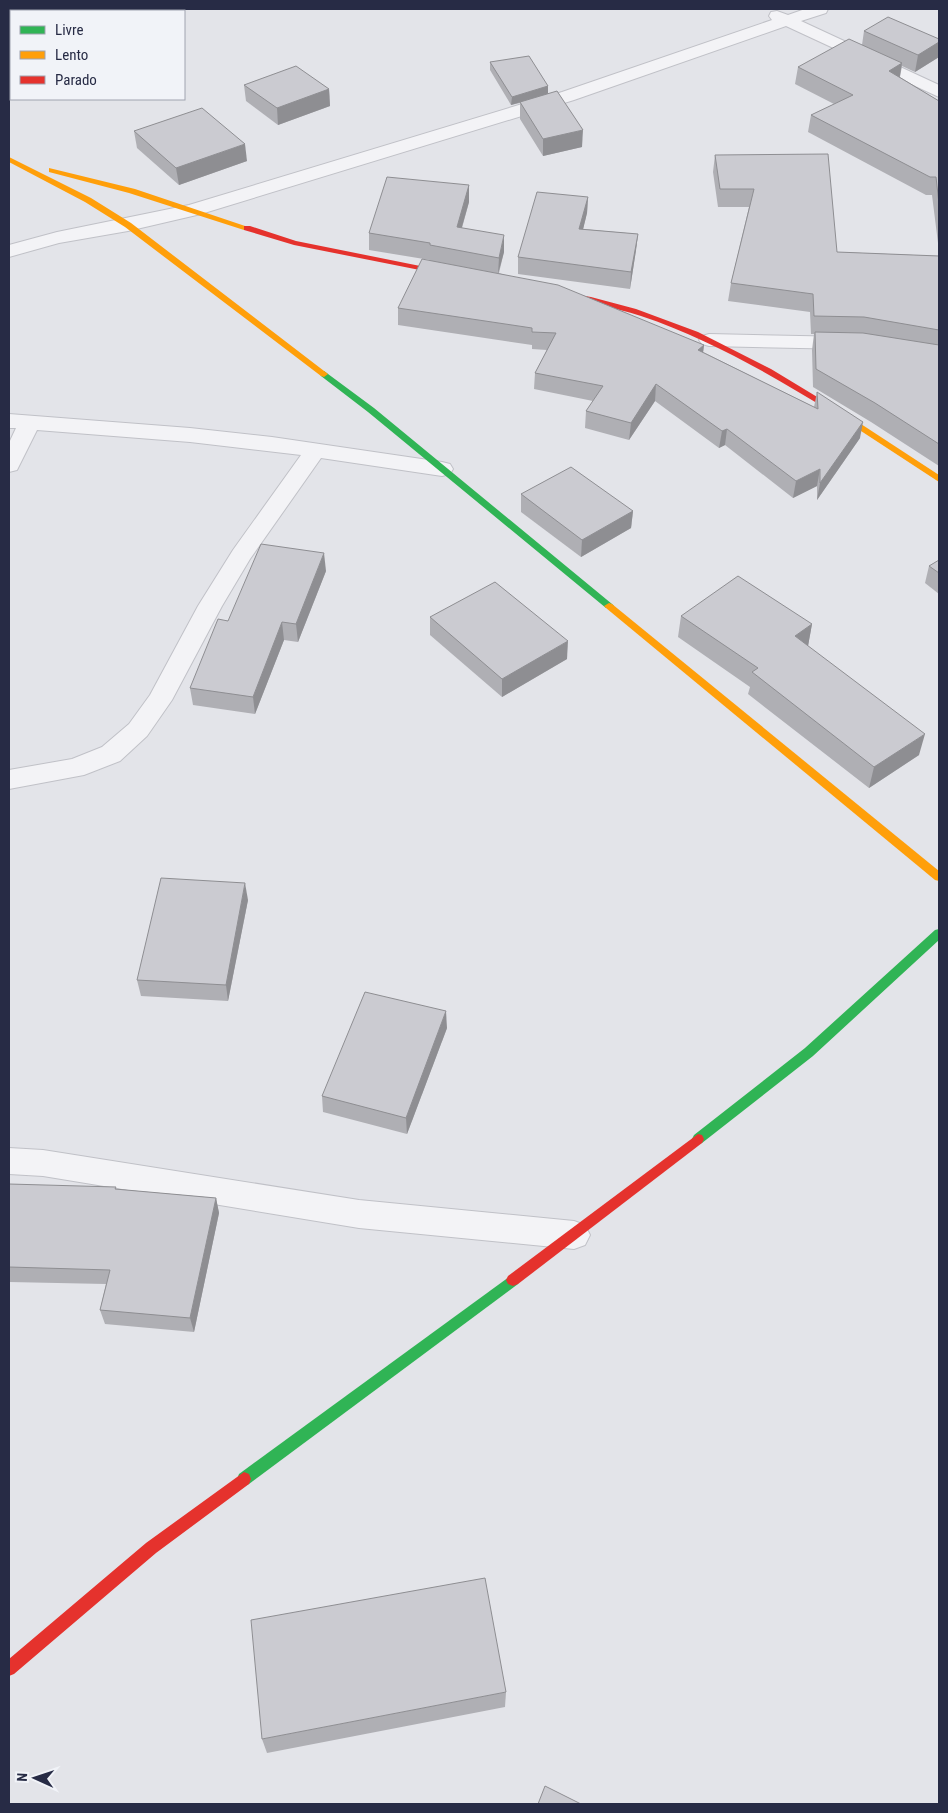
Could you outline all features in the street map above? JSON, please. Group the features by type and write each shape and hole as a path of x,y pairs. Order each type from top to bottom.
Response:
{"street":[{"path":"761,9 939,92"},
{"path":"9,251 57,238 194,210 568,96 784,19 820,9"},
{"path":"11,161 76,175 194,210 294,243 463,276"},
{"path":"11,161 88,200 128,225 371,410 939,877"},
{"path":"544,290 611,304 659,319 709,340 770,372 859,426 939,479"},
{"path":"709,340 870,344"},
{"path":"9,465 19,421 190,435 272,444 442,469"},
{"path":"9,778 76,768 112,754 138,730 160,700 210,606 241,555 315,451"},
{"path":"9,1669 151,1548 574,1235 809,1052 939,933"},
{"path":"9,1161 43,1163 359,1214 574,1235"}],"building":[{"path":"888,17 939,39 939,42 918,55 864,31"},
{"path":"849,39 902,63 889,71 939,101 939,204 936,177 930,177 811,115 853,95 798,67"},
{"path":"529,56 548,86 512,97 490,62"},
{"path":"296,66 329,89 277,108 244,85"},
{"path":"557,91 583,130 543,139 520,102"},
{"path":"202,108 245,144 176,168 134,131"},
{"path":"828,154 837,252 939,256 939,330 864,317 814,316 813,294 731,283 754,189 720,189 715,155"},
{"path":"387,177 469,185 457,227 504,235 499,258 430,245 430,243 369,233"},
{"path":"537,192 588,197 579,229 638,234 631,272 518,257"},
{"path":"422,259 558,285 704,345 698,350 818,409 817,392 863,422 820,483 820,469 796,481 727,429 722,431 656,384 631,423 586,411 603,386 535,373 556,333 532,332 532,328 398,308"},
{"path":"815,332 863,333 939,345 939,444 875,403 816,369"},
{"path":"571,467 633,511 582,540 521,494"},
{"path":"261,544 324,553 296,624 282,622 253,697 190,688 218,619 228,621"},
{"path":"939,560 939,573 929,566"},
{"path":"738,576 812,624 795,636 925,734 874,767 752,672 758,668 681,616"},
{"path":"495,582 568,641 502,679 430,617"},
{"path":"161,878 245,883 226,985 137,980"},
{"path":"365,992 446,1011 406,1118 322,1096"},
{"path":"9,1184 116,1187 115,1189 216,1198 190,1318 100,1310 110,1270 9,1267"},
{"path":"485,1578 506,1692 262,1739 251,1620"},
{"path":"545,1786 581,1804 538,1804"}],"traffic: fast":[{"path":"324,374 371,410 609,606"},
{"path":"698,1139 809,1052 939,933"},
{"path":"244,1479 513,1280"}],"traffic: slow":[{"path":"9,159 88,200 128,225 324,374"},
{"path":"52,170 132,191 247,228"},
{"path":"838,412 939,479"},
{"path":"609,606 939,877"}],"traffic: jam":[{"path":"247,228 294,243 455,275"},
{"path":"559,293 602,302 670,323 744,357 838,412"},
{"path":"513,1280 698,1139"},
{"path":"9,1669 151,1548 244,1479"}]}
